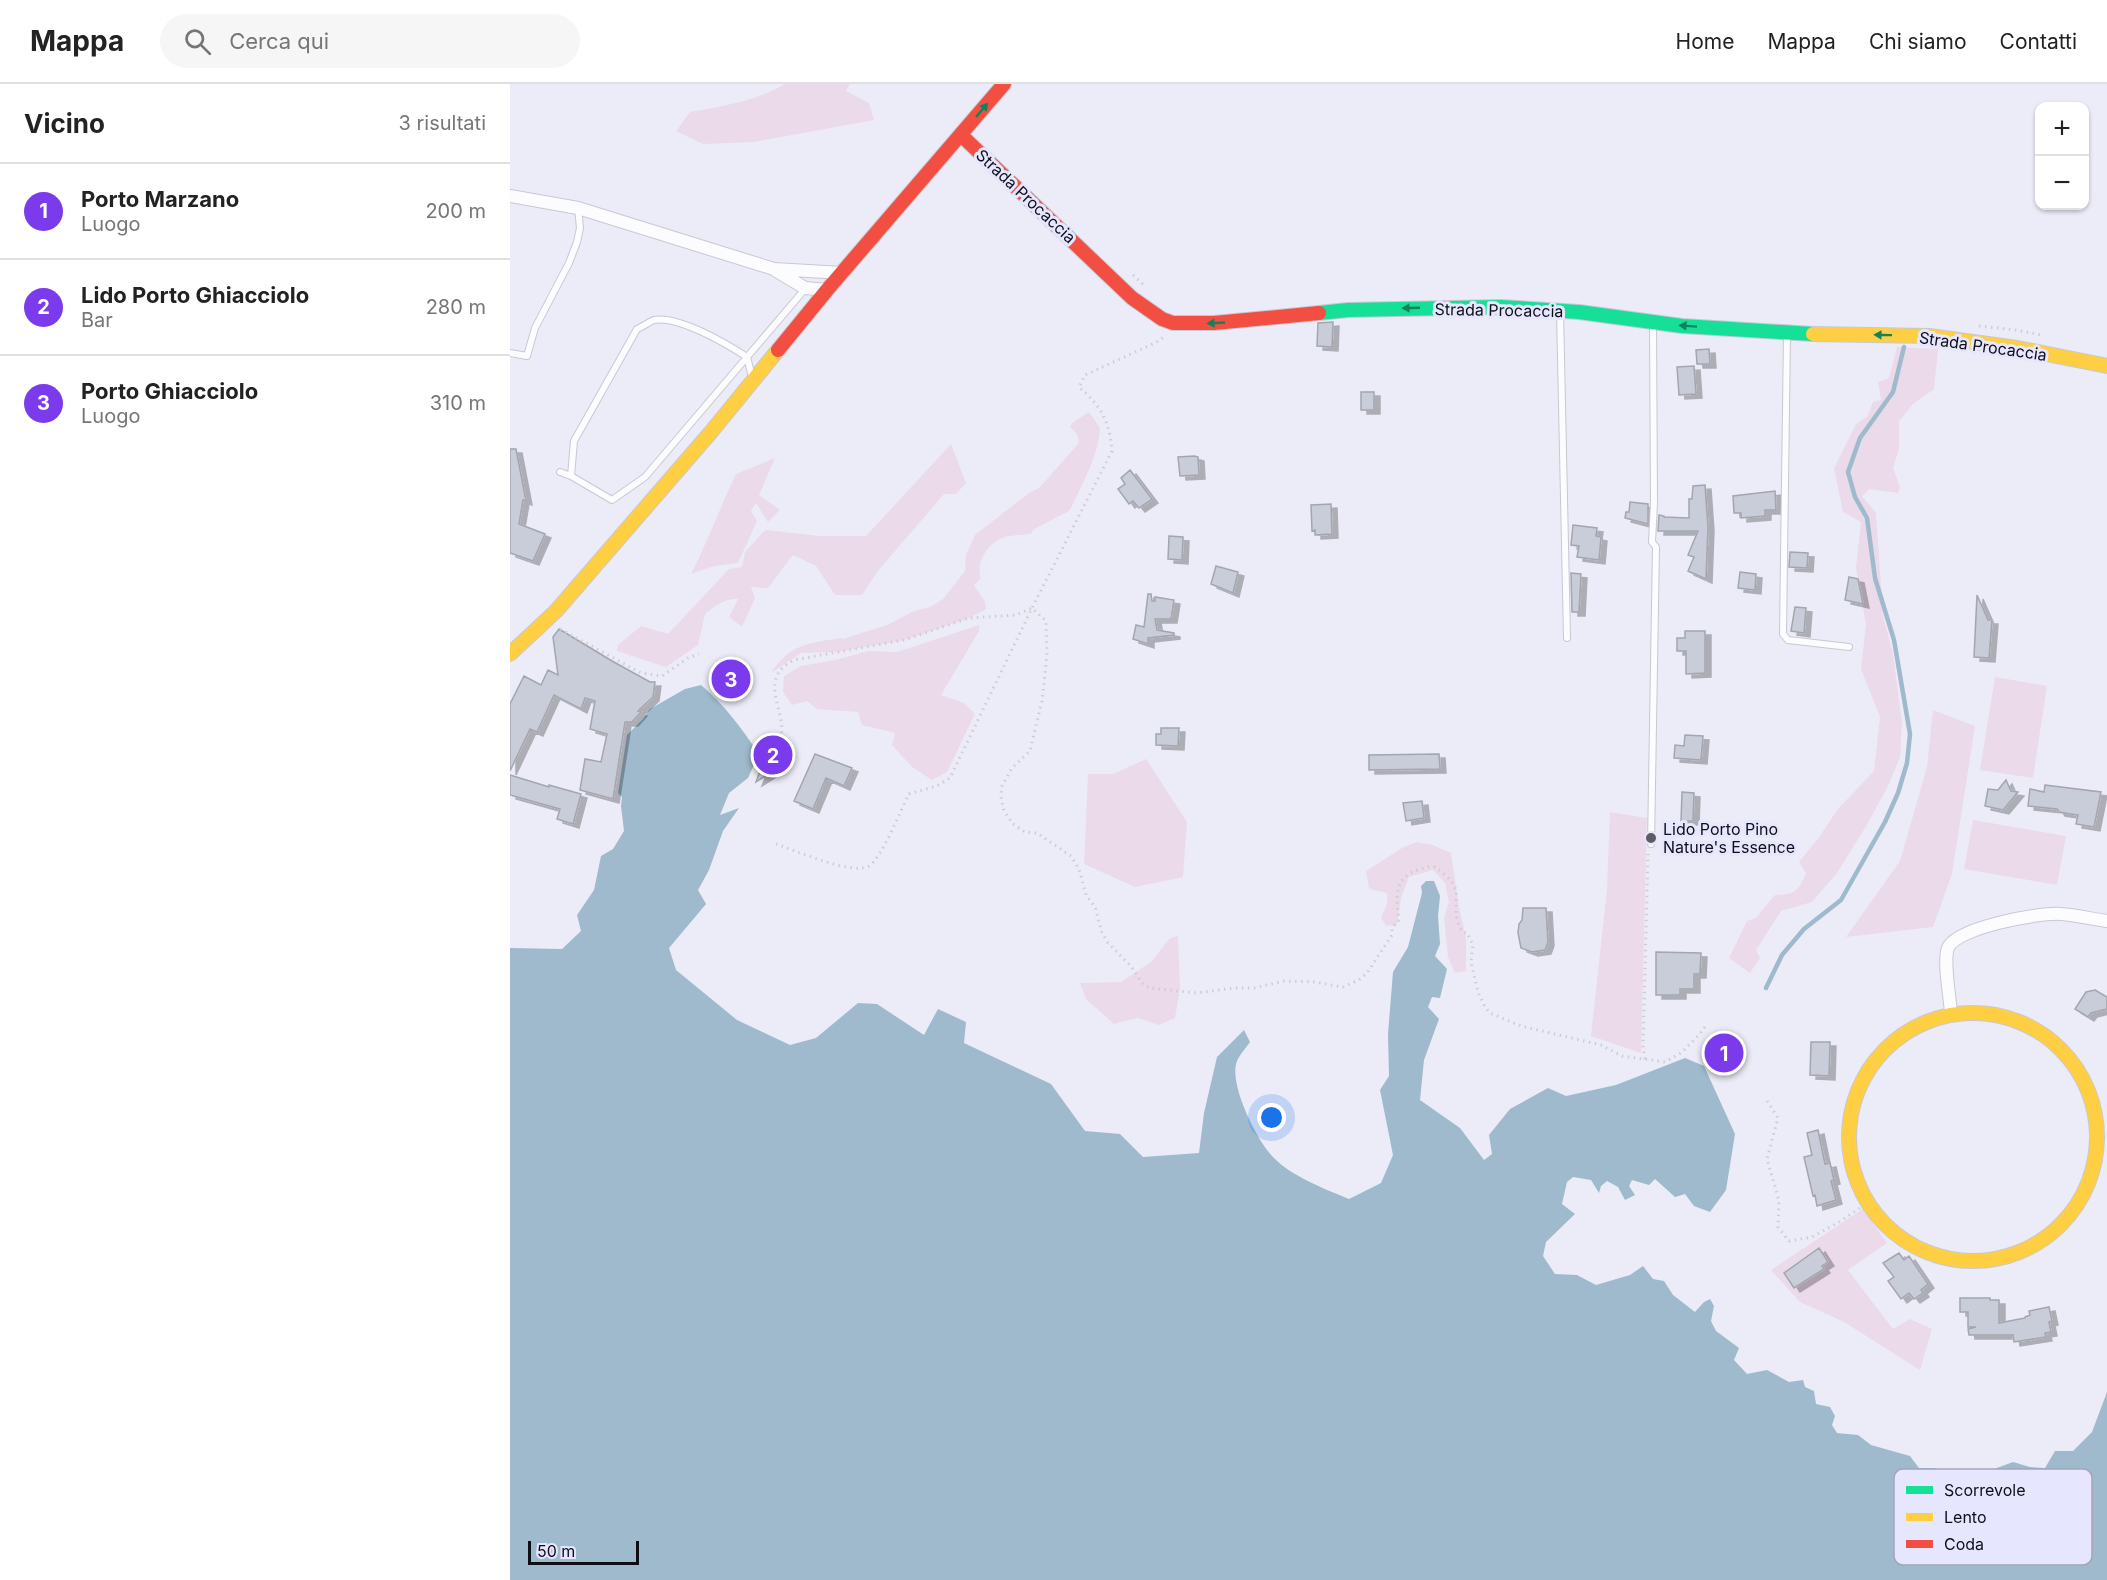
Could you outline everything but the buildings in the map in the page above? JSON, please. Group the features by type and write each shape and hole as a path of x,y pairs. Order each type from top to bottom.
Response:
{"street":[{"path":"510,654 556,611 1004,84"},
{"name":"Strada Procaccia","path":"961,135 1132,298 1162,319 1173,323 1214,324 1348,310 1501,307 1560,311 1682,326 1787,333 1929,336 2017,348 2107,366"},
{"path":"510,196 578,208 774,269 843,273"},
{"path":"774,269 805,288 827,290"},
{"path":"1951,1013 1946,956 1948,946 1954,939 2021,918 2060,914 2107,921"},
{"path":"1951,1013 1998,1015 2025,1024 2055,1043 2074,1066 2090,1094 2096,1125 2095,1161 2086,1187 2067,1215 2030,1248 2006,1257 1980,1262 1942,1259 1900,1239 1869,1201 1856,1178 1849,1135 1854,1103 1865,1074 1880,1054 1905,1033 1928,1019 1951,1013"}],"lane":[{"path":"510,353 527,356 535,328 569,263 577,242 580,228 578,208"},
{"path":"560,472 612,500 645,477 805,288"},
{"path":"1560,311 1567,638"},
{"path":"571,476 574,441 637,329 654,320 672,320 723,341 747,357 753,381"},
{"path":"1651,844 1656,547 1652,542 1654,503 1653,322"},
{"path":"1787,333 1783,634 1788,640 1849,646"}],"path":[{"path":"776,844 854,869 868,867 878,856 909,794 938,786 951,778 1032,608 1112,451 1107,423 1095,402 1079,387 1084,375 1155,343 1167,334 1173,323"},
{"path":"773,755 781,737 774,694 777,676 783,665 794,660 904,640 969,618 1016,615 1032,608"},
{"path":"1032,608 1046,621 1047,654 1042,701 1030,751 1012,768 1002,786 1001,797 1004,811 1013,824 1025,832 1037,833 1071,856 1079,869 1086,895 1095,907 1101,933 1131,966 1143,984 1150,988 1186,993 1254,988 1284,981 1314,982 1343,987 1359,980 1367,973 1392,935 1392,928 1399,920 1396,894 1402,879 1408,872 1433,866 1449,877 1456,887 1458,895 1455,911 1458,926 1462,933 1467,933 1473,945 1471,962 1476,975 1478,992 1485,1008 1490,1013 1521,1026 1601,1045 1622,1056 1665,1062 1681,1053 1707,1024"},
{"path":"556,611 557,627 641,673 662,676 688,658 699,654"},
{"path":"1645,1059 1643,1047 1649,848 1651,844"},
{"path":"1767,1101 1778,1118 1767,1159 1779,1201 1778,1227 1789,1241 1812,1238 1869,1201"}],"shaded area":[{"path":"784,84 850,84 846,91 869,103 874,120 754,142 703,144 676,131 690,112 752,98"},
{"path":"1897,347 1938,349 1934,389 1913,404 1899,421 1899,449 1893,468 1900,487 1898,493 1869,489 1862,496 1876,513 1883,616 1893,654 1902,722 1900,757 1888,786 1868,823 1837,873 1812,902 1781,911 1756,950 1760,958 1750,973 1729,958 1747,921 1756,918 1775,895 1792,893 1801,884 1806,873 1799,862 1837,810 1874,771 1880,717 1861,669 1866,624 1856,568 1861,522 1843,512 1834,468 1856,424 1867,417 1873,402 1881,400 1878,382 1889,378"},
{"path":"1089,412 1100,428 1099,439 1090,468 1072,506 1069,511 1034,529 1031,534 1002,538 992,544 981,561 981,578 974,585 985,602 986,609 969,618 904,640 836,652 801,653 771,673 778,663 793,650 810,644 843,639 887,625 943,599 965,571 966,555 975,535 1029,493 1039,488 1079,443 1077,434 1070,427 1072,423"},
{"path":"951,444 966,483 956,494 944,494 877,572 862,595 835,595 816,566 793,555 768,588 751,587 755,598 742,627 729,617 738,599 729,600 716,605 705,614 698,645 666,667 617,651 618,645 641,626 668,634 729,569 742,567 745,552 765,530 820,536 866,536"},
{"path":"775,458 759,495 780,510 768,522 756,503 751,511 757,521 738,563 714,566 691,574 736,474"},
{"path":"979,625 979,631 941,695 964,703 975,714 947,772 932,780 912,767 892,745 895,733 862,725 858,712 817,709 807,701 792,705 783,692 784,676 801,666 868,651 897,652"},
{"path":"1995,677 2047,686 2033,778 1980,770"},
{"path":"1933,710 1975,726 1952,874 1933,927 1846,937 1900,861 1927,767"},
{"path":"1146,759 1187,822 1183,877 1135,887 1084,864 1088,774 1113,774"},
{"path":"1610,812 1647,818 1641,1053 1591,1036 1607,889"},
{"path":"1973,820 2066,836 2057,885 1964,869"},
{"path":"1416,842 1433,845 1451,853 1466,938 1466,971 1455,973 1448,957 1444,917 1449,902 1445,883 1433,870 1409,877 1401,898 1397,925 1386,926 1381,918 1387,904 1387,893 1369,889 1366,871 1402,848"},
{"path":"1178,936 1180,989 1175,1018 1159,1025 1137,1018 1114,1024 1086,999 1080,983 1121,982 1151,962 1170,938"},
{"path":"1863,1209 1887,1243 1848,1270 1893,1329 1910,1319 1932,1329 1920,1370 1844,1322 1800,1302 1771,1270"}],"water":[{"path":"701,685 740,726 759,754 748,778 729,793 720,815 739,808 723,831 709,870 698,890 706,904 669,948 676,970 737,1020 790,1045 816,1038 858,1003 877,1004 924,1035 938,1009 966,1022 964,1043 1051,1084 1085,1131 1120,1134 1143,1157 1199,1153 1204,1113 1217,1057 1244,1030 1250,1042 1241,1053 1235,1071 1240,1097 1259,1138 1280,1164 1309,1181 1349,1199 1381,1183 1393,1155 1380,1090 1389,1076 1388,1034 1393,972 1408,947 1422,893 1421,886 1426,881 1434,881 1440,896 1438,916 1440,944 1435,956 1447,969 1440,998 1432,997 1428,1007 1439,1019 1424,1060 1420,1100 1460,1128 1484,1160 1492,1154 1489,1135 1510,1109 1548,1088 1566,1096 1616,1085 1685,1058 1704,1066 1735,1134 1726,1190 1710,1212 1694,1206 1685,1194 1675,1197 1655,1179 1649,1185 1632,1180 1629,1186 1635,1195 1625,1200 1618,1187 1607,1181 1601,1186 1599,1193 1591,1180 1573,1177 1567,1182 1562,1204 1575,1214 1546,1242 1543,1256 1555,1274 1577,1275 1596,1285 1630,1275 1643,1266 1653,1279 1664,1281 1673,1295 1695,1312 1710,1299 1714,1306 1711,1321 1716,1331 1739,1348 1734,1360 1747,1374 1767,1370 1789,1382 1803,1380 1805,1387 1814,1391 1816,1404 1830,1407 1835,1416 1832,1425 1837,1433 1858,1435 1871,1445 1910,1456 1919,1468 1935,1468 1894,1469 1894,1565 2092,1565 2092,1469 1994,1469 2013,1462 2045,1468 2055,1451 2073,1451 2092,1432 2107,1392 2107,1580 510,1580 510,948 562,949 581,931 577,915 594,890 601,856 613,849 624,831 622,797 618,793 627,735 650,709 685,689"}],"waterway":[{"path":"1766,988 1782,955 1804,929 1841,900 1885,822 1898,793 1907,763 1910,734 1894,640 1875,578 1867,518 1855,497 1848,472 1860,438 1893,392 1904,347"}],"traffic: fast":[{"path":"1319,313 1348,310 1501,307 1579,312 1682,326 1813,334"}],"traffic: slow":[{"path":"1813,334 1929,336 2017,348 2107,366"},
{"path":"510,654 556,611 711,432 778,350"},
{"path":"1973,1013 1997,1016 2020,1023 2042,1034 2060,1050 2076,1068 2087,1090 2094,1113 2097,1137 2094,1161 2087,1184 2076,1206 2060,1224 2042,1240 2020,1251 1997,1258 1973,1261 1949,1258 1926,1251 1904,1240 1886,1224 1870,1206 1859,1184 1852,1161 1849,1137 1852,1113 1859,1090 1870,1068 1886,1050 1904,1034 1926,1023 1949,1016 1973,1013"}],"traffic: jam":[{"path":"778,350 1004,84"},
{"path":"961,135 1132,298 1162,319 1173,323 1214,323 1319,313"}],"place":[{"name":"Porto Ghiacciolo","path":"731,679"},
{"name":"Lido Porto Ghiacciolo","path":"773,755"},
{"name":"Lido Porto Pino Nature's Essence","path":"1651,838"},
{"name":"Porto Marzano","path":"1724,1053"}]}
